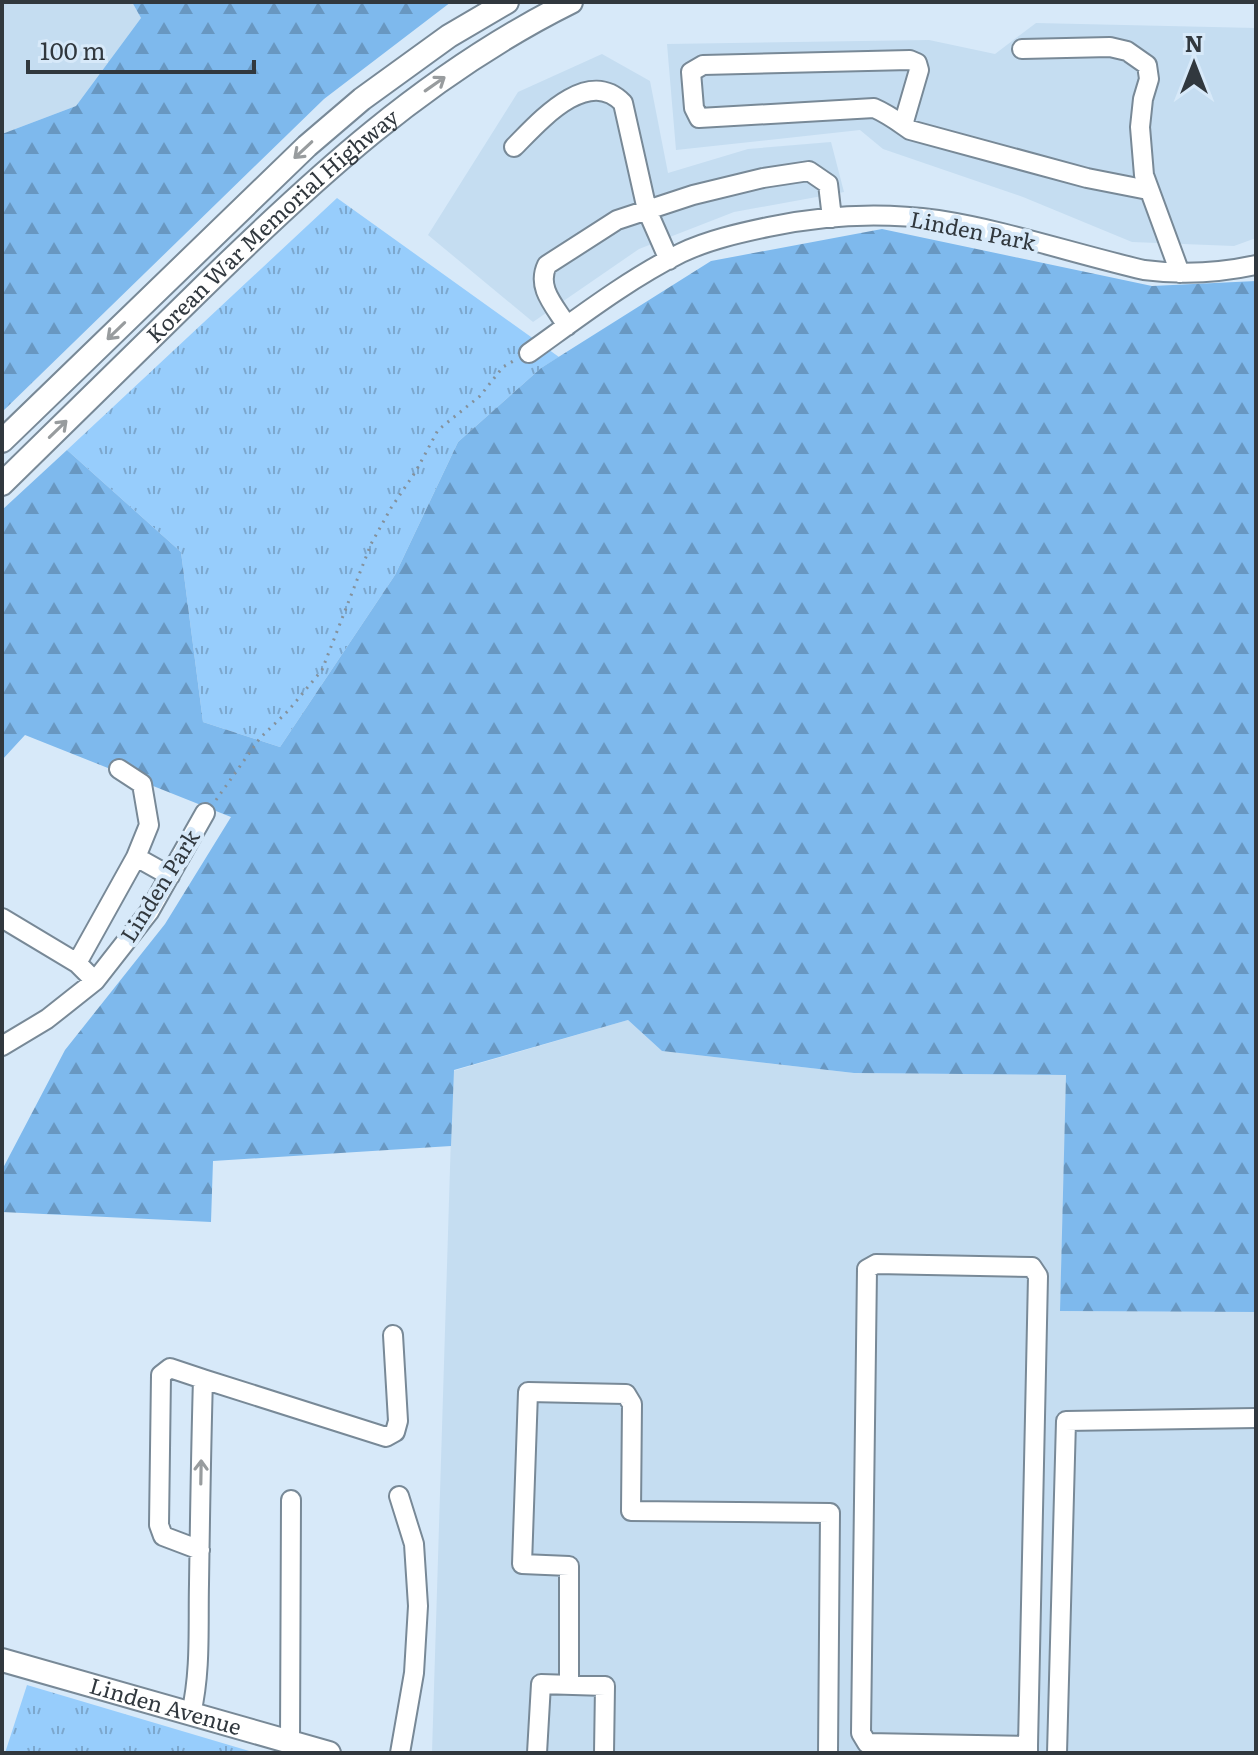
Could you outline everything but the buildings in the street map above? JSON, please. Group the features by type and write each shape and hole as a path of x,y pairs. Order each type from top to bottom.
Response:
{"main road":[{"path":"362,99 412,47 476,2"},
{"name":"Korean War Memorial Highway","path":"2,441 307,146 362,99 449,36 507,2"},
{"name":"Korean War Memorial Highway","path":"2,484 270,222 391,115 460,66 571,3"},
{"name":"Linden Avenue","path":"2,1660 329,1753"}],"street":[{"path":"1022,49 1110,47 1127,51 1147,65 1149,79 1140,127 1144,175 1180,273"},
{"path":"903,125 919,70 917,63 910,60 703,65 691,72 694,108 699,118 874,108 892,116 903,125 910,130 1087,178 1148,190"},
{"path":"514,147 552,109 579,94 603,91 616,96 623,103 647,210 669,260"},
{"path":"567,326 543,288 542,276 547,265 617,220 693,195 763,178 809,171 828,184 832,218"},
{"name":"Linden Park","path":"529,353 628,284 683,252 749,231 799,221 901,217 936,220 1144,270 1225,272 1256,265"},
{"path":"77,963 136,857 149,825 142,784 119,769"},
{"name":"Linden Park","path":"2,1046 47,1019 95,981 149,912 205,813"},
{"path":"136,857 170,876"},
{"path":"2,918 77,963 95,981"},
{"path":"876,1264 1032,1267 1038,1276 1028,1750 867,1743 861,1733 867,1269 876,1264"},
{"path":"200,1550 163,1536 159,1525 161,1375 170,1368 386,1437 395,1432 398,1421 393,1335"},
{"path":"191,1714 196,1691 203,1379"},
{"path":"569,1685 569,1566 522,1564 528,1392 626,1394 632,1404 631,1511 830,1513 828,1753"},
{"path":"1057,1753 1066,1421 1256,1418"},
{"path":"399,1496 414,1544 418,1606 414,1673 400,1753"},
{"path":"290,1742 291,1500"},
{"path":"537,1753 541,1684 605,1686 604,1753"}],"path":[{"path":"205,813 260,738 288,711 322,670 371,544 438,430 480,396 503,367 529,353"}],"shaded area":[{"path":"2,2 132,2 141,18 76,106 2,134"},
{"path":"1036,23 1256,28 1256,238 1234,246 1132,242 1023,197 883,149 860,130 676,150 667,44 929,40 995,54"},
{"path":"602,54 650,81 668,173 748,149 831,142 844,192 734,212 639,249 533,322 428,235 518,92"},
{"path":"628,1020 662,1051 854,1073 1067,1075 1060,1311 1256,1312 1256,1753 432,1753 453,1071"}],"green space":[{"path":"132,2 451,2 324,99 2,412 2,134 76,106 141,18"},
{"path":"337,198 559,357 541,368 458,442 395,575 280,747 203,722 181,552 67,450"},
{"path":"882,229 1152,286 1256,281 1256,1312 1060,1311 1066,1075 854,1073 662,1051 628,1020 454,1070 451,1146 213,1161 211,1222 2,1212 2,1170 65,1050 165,924 231,817 25,735 2,760 2,510 67,450 181,552 203,722 280,747 395,575 458,442 541,368 711,261"},
{"path":"27,1685 256,1753 5,1753"}]}
